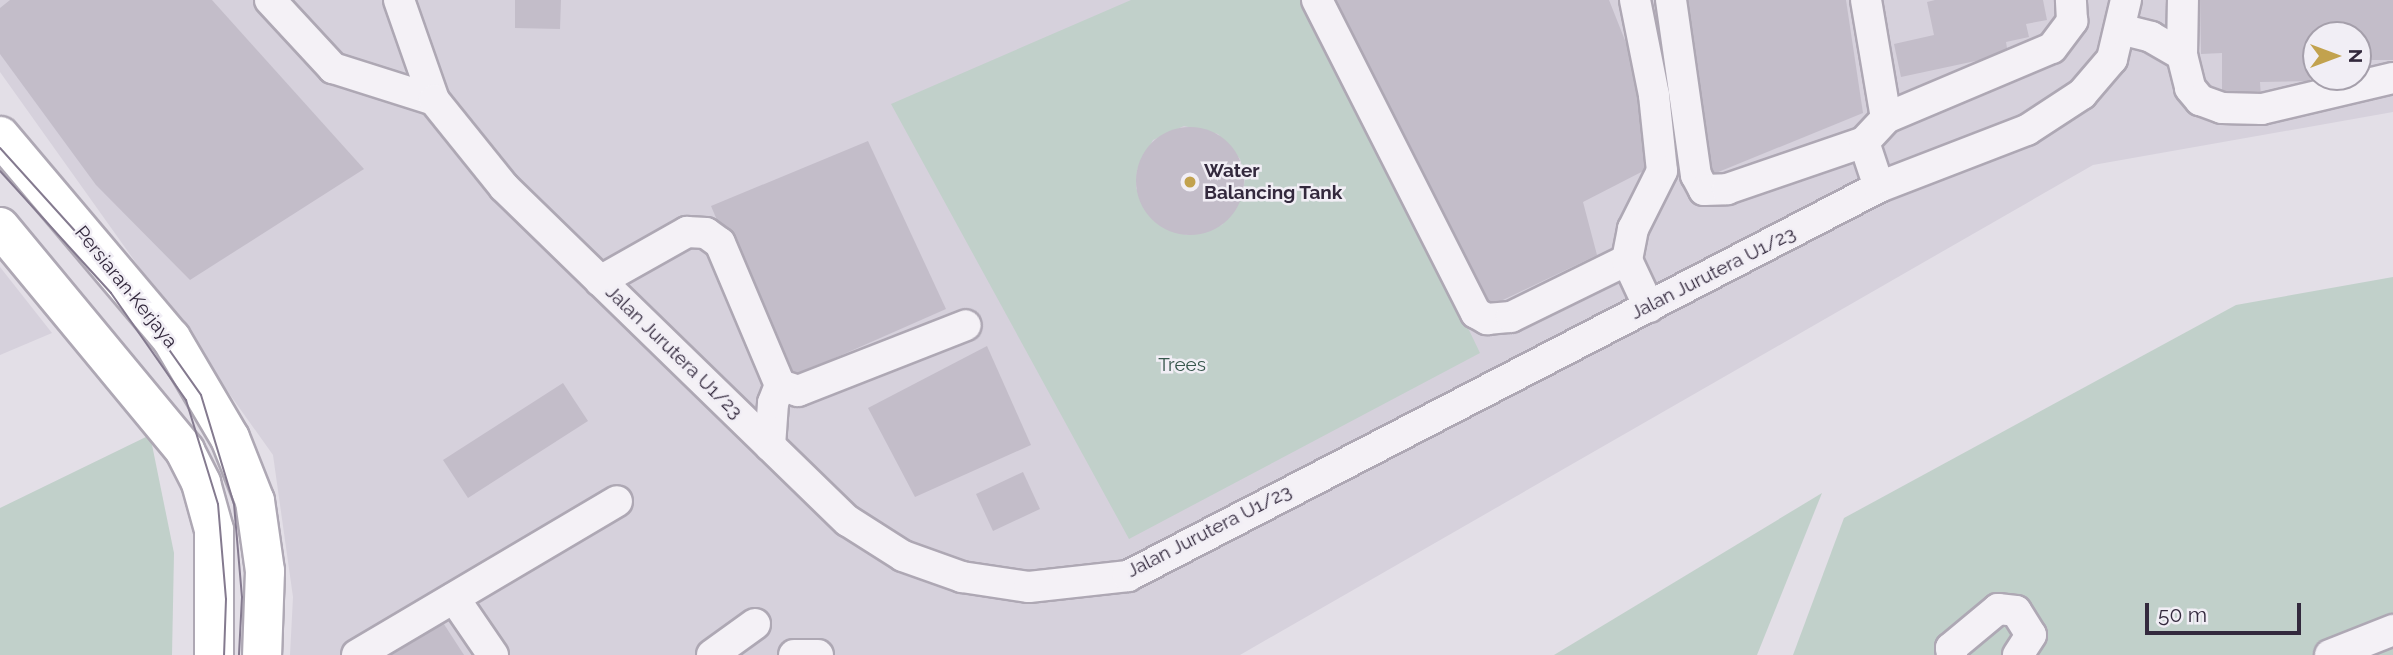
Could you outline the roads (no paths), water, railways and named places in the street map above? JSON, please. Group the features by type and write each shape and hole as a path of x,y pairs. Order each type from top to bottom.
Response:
{"main road":[{"name":"Persiaran Kerjaya","path":"0,136 171,338 230,438 255,501 265,571 262,655"},
{"path":"4,242 125,373 190,462 214,530 214,655"}],"street":[{"path":"270,0 334,68 434,100"},
{"name":"Jalan Jurutera U1/23","path":"399,0 434,100 504,187 848,521 903,556 962,577 1029,587 1128,576 1879,187 2027,130 2071,101 2112,59 2126,0"},
{"path":"1317,0 1476,313 1487,319 1511,317 1627,260"},
{"path":"1635,0 1654,95 1662,171 1633,229 1627,260 1649,307"},
{"path":"1671,0 1696,174 1704,190 1727,189 1864,142 1886,117 2052,48 2072,21 2071,0"},
{"path":"1866,0 1886,117"},
{"path":"2183,0 2182,55 2190,88 2200,100 2222,108 2262,109 2393,78"},
{"path":"2120,29 2151,37 2182,55"},
{"path":"1864,142 1879,187"},
{"path":"600,281 687,232 706,233 720,243 780,385 773,402 770,446"},
{"path":"780,385 798,391 816,387 966,325"},
{"path":"357,655 617,501"},
{"path":"454,597 493,655"},
{"path":"1952,655 1951,648 1998,609 2016,611 2031,635 2018,655"},
{"path":"712,655 755,624"},
{"path":"2330,655 2393,630"},
{"path":"794,655 818,655"}],"tram line":[{"path":"0,148 122,283 201,395 234,504 242,597 239,655"},
{"path":"0,171 111,293 186,400 218,504 226,599 224,655"}],"place":[{"name":"Water Balancing Tank","path":"1190,182"}],"park label":[{"name":"Trees","path":"1182,365"}]}
